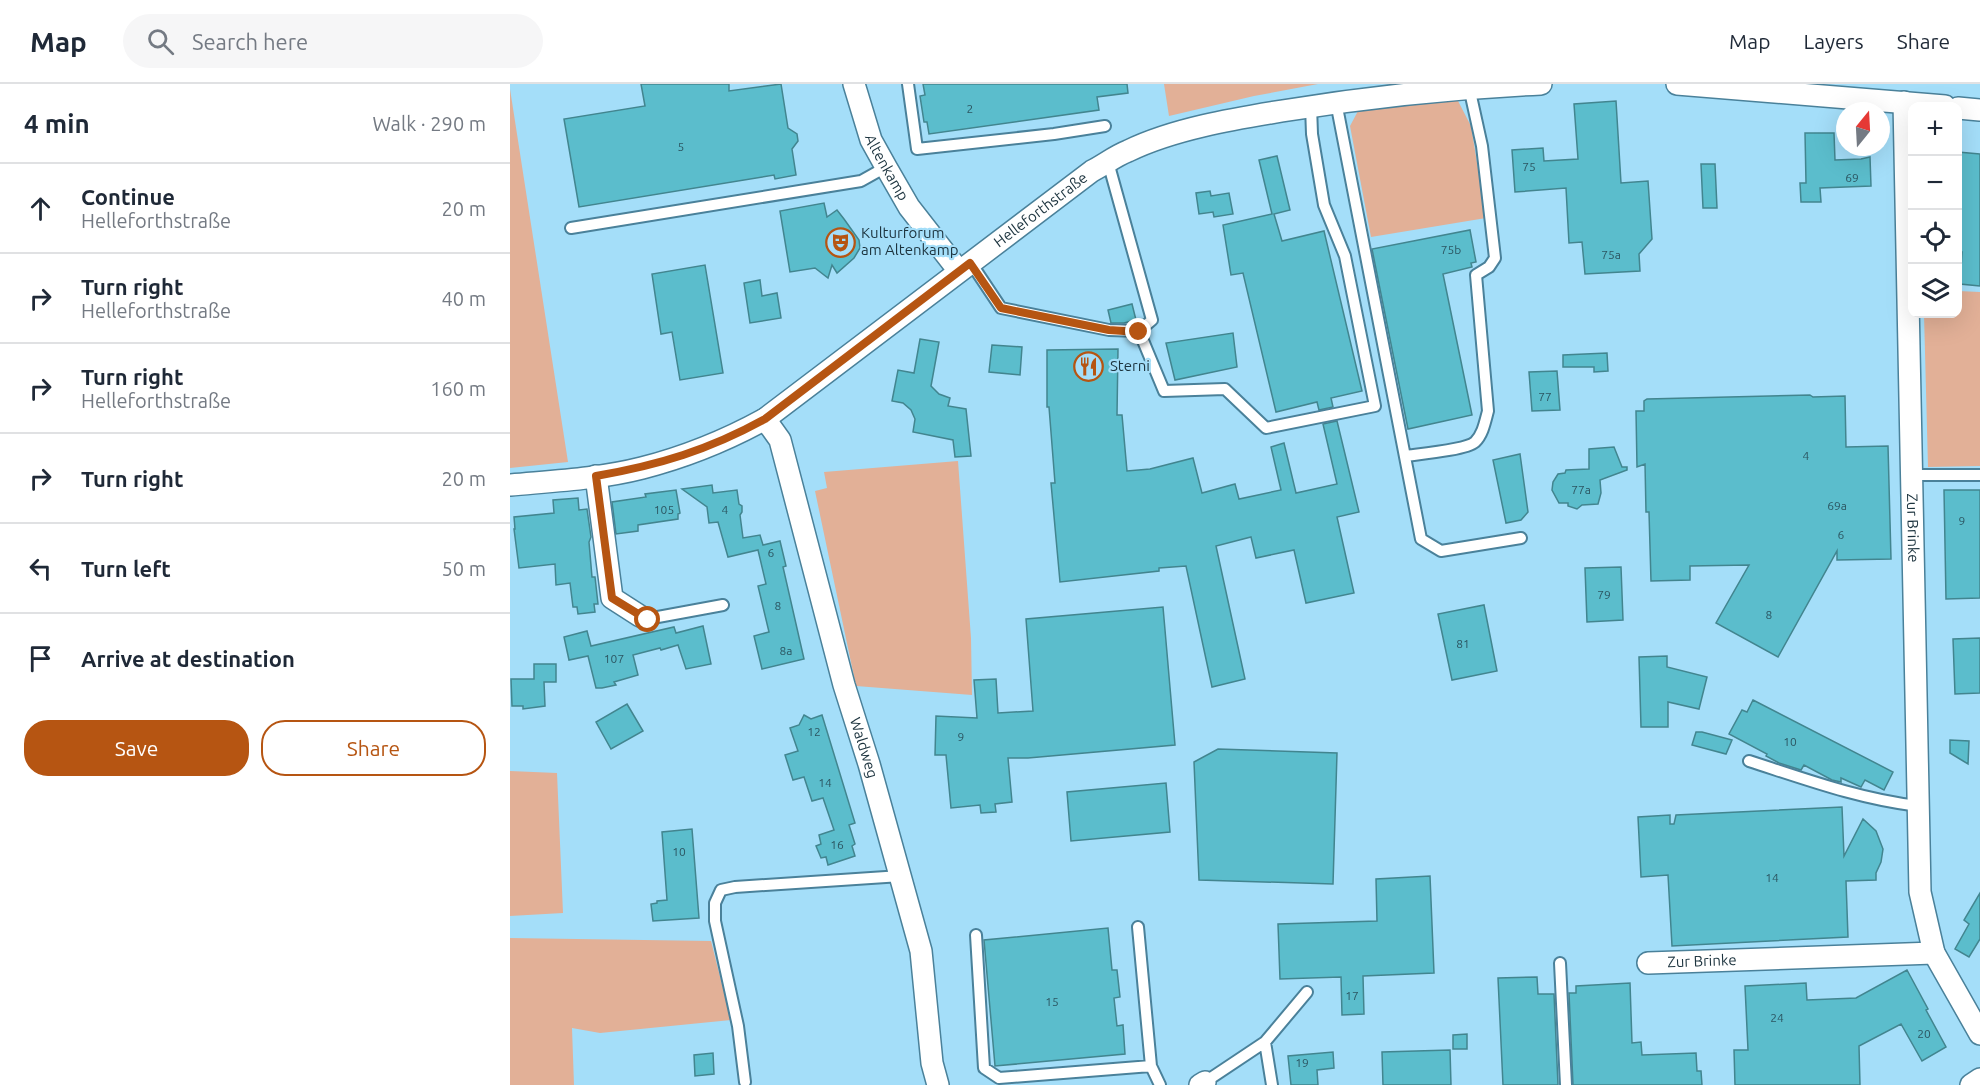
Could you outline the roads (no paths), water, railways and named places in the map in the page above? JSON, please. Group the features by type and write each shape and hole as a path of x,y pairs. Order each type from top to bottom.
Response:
{"street":[{"name":"Altenkamp","path":"854,84 871,140 909,207 965,267"},
{"name":"Helleforthstraße","path":"510,485 596,476 640,468 684,456 734,436 765,419 1083,178 1128,151 1163,137 1235,118 1336,102 1370,91 1540,84"},
{"path":"1677,84 1908,102"},
{"name":"Zur Brinke","path":"1904,102 1920,892 1934,953 1980,1034"},
{"path":"1962,108 1980,110"},
{"name":"Waldweg","path":"765,419 780,440 844,685 869,764 921,951 932,1063 938,1085"},
{"path":"596,476 612,598 640,616"},
{"name":"Zur Brinke","path":"1648,963 1934,953"},
{"path":"1971,1085 1980,1079"}],"lane":[{"path":"908,84 917,149 1106,126"},
{"path":"1405,456 1465,447 1474,443 1483,429 1488,411 1476,275 1488,267 1495,258 1482,146 1469,87"},
{"path":"1336,102 1421,539 1441,551 1521,538"},
{"path":"1139,332 1164,392 1225,389 1266,428 1375,406 1345,255 1324,205 1312,134 1311,106"},
{"path":"965,267 1001,308 1109,330 1139,332 1152,320 1108,162"},
{"path":"571,228 861,181 886,167"},
{"path":"1911,475 1980,475"},
{"path":"640,616 648,620 723,605"},
{"path":"1749,760 1850,794 1918,806"},
{"path":"745,1082 738,1026 715,921 715,903 721,890 735,887 901,876"},
{"path":"1138,927 1151,1066 1160,1085"},
{"path":"976,935 984,1068 999,1078 1151,1066"},
{"path":"1560,963 1566,1085"},
{"path":"1202,1084 1265,1042 1307,992"},
{"path":"1265,1042 1272,1085"}],"place":[{"name":"Kulturforum am Altenkamp","path":"840,242"},
{"name":"Sterni","path":"1089,366"}]}
